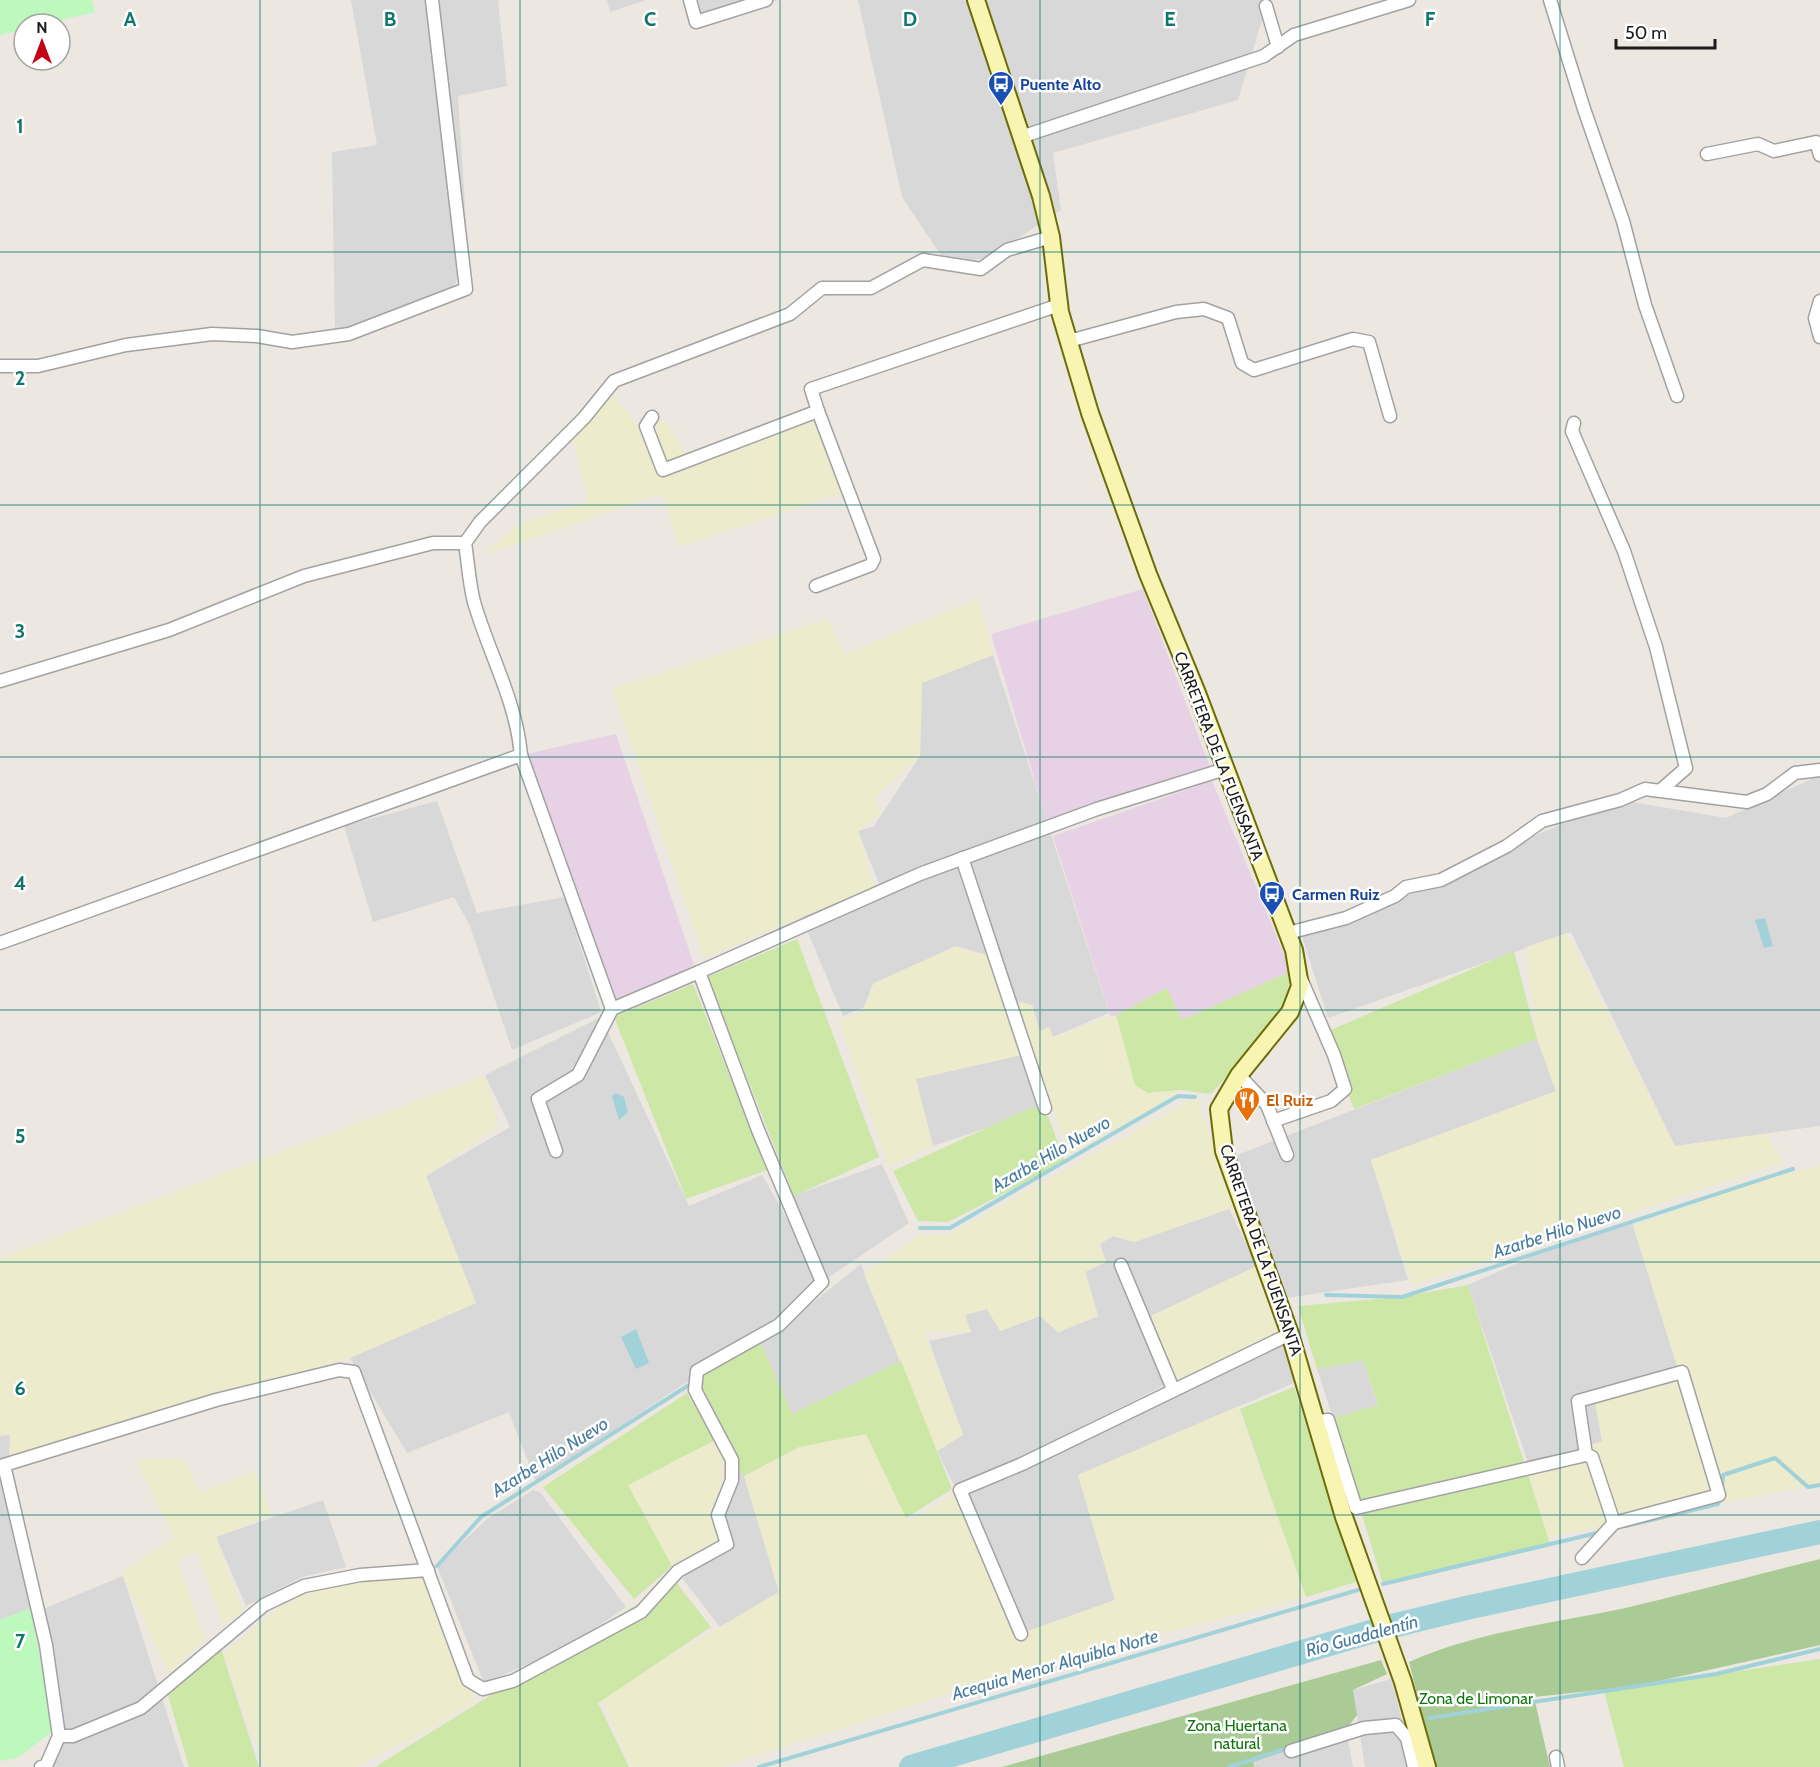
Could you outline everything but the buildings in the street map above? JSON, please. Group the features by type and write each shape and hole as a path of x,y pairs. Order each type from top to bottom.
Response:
{"main road":[{"name":"CARRETERA DE LA FUENSANTA","path":"976,0 1041,196 1051,237 1059,305 1090,412 1148,574 1294,950 1299,986 1290,1012 1239,1075 1219,1109 1224,1151 1290,1334 1344,1517 1403,1682 1426,1767"}],"street":[{"path":"0,366 38,366 126,345 212,334 257,336 292,342 349,334 466,289 432,0"},
{"path":"690,0 696,21 766,0"},
{"path":"1021,137 1264,56 1294,35 1409,0"},
{"path":"1550,0 1584,109 1623,221 1645,305 1677,396"},
{"path":"1266,6 1278,47"},
{"path":"1707,154 1758,144 1774,152 1816,142 1820,155"},
{"path":"612,1009 521,755 519,731 504,682 474,602 465,543 480,522 584,418 614,381 790,314 822,288 871,288 923,260 981,269 1007,250 1051,237"},
{"path":"1820,301 1815,318 1820,337"},
{"path":"816,586 871,565 874,559 811,389 1059,305"},
{"path":"1069,341 1176,312 1204,309 1228,318 1242,363 1254,370 1353,339 1369,342 1390,417"},
{"path":"651,417 646,426 663,470 818,411"},
{"path":"1574,423 1572,431 1624,551 1656,647 1686,768 1660,790"},
{"path":"0,681 169,630 304,576 433,543 465,543"},
{"path":"0,943 521,755"},
{"path":"556,1151 538,1099 578,1075 612,1009 920,874 1097,809 1225,769"},
{"path":"1288,933 1346,918 1395,896 1406,887 1441,880 1507,846 1542,820 1620,800 1645,789 1747,802 1767,794 1795,773 1820,770"},
{"path":"962,858 1045,1108"},
{"path":"40,1767 46,1766 59,1737 46,1645 2,1466 216,1400 339,1370 354,1372 468,1680 483,1689 513,1681 641,1612 678,1571 726,1544 718,1515 732,1480 732,1460 695,1390 697,1371 779,1324 822,1282 758,1130 699,972"},
{"path":"1273,1121 1331,1101 1345,1089 1334,1055 1298,973"},
{"path":"1239,1075 1267,1105 1287,1155"},
{"path":"1121,1265 1173,1389"},
{"path":"1021,1634 960,1490 1022,1464 1290,1334"},
{"path":"1582,1558 1614,1523 1719,1496 1682,1372 1578,1401 1586,1455"},
{"path":"1316,1421 1328,1420 1356,1508 1586,1455 1592,1457 1614,1523"},
{"path":"59,1737 74,1736 141,1708 264,1605 304,1586 360,1575 428,1570"},
{"path":"1292,1751 1364,1728 1396,1725 1407,1738 1414,1767"}],"shaded area":[{"path":"351,0 498,0 507,86 458,96 468,252 454,286 335,333 332,152 377,145"},
{"path":"607,0 646,0 610,12"},
{"path":"682,0 779,0 699,26"},
{"path":"858,0 1268,0 1238,100 1053,153 1061,210 988,258 946,263 902,197"},
{"path":"1143,589 1210,767 1047,822 991,634"},
{"path":"993,655 1109,1013 1053,1037 1040,1032 1032,1005 1016,1001 1001,959 956,946 874,983 864,1007 843,1016 801,916 879,884 858,831 874,826 920,756 922,683"},
{"path":"616,734 694,965 612,1009 521,755"},
{"path":"1820,775 1820,1126 1675,1146 1571,932 1328,1018 1301,933 1620,800 1726,818"},
{"path":"1212,781 1291,971 1182,1020 1167,988 1111,1018 1053,836"},
{"path":"437,801 477,913 565,897 601,1012 512,1050 470,926 454,897 373,922 344,826"},
{"path":"601,1017 689,1206 762,1175 819,1275 787,1198 882,1164 909,1223 822,1282 735,1350 536,1482 509,1412 407,1453 350,1358 476,1303 426,1176 510,1127 485,1075"},
{"path":"1537,1039 1556,1091 1371,1160 1408,1280 1286,1298 1232,1157"},
{"path":"1021,1055 1045,1108 933,1146 915,1079"},
{"path":"1229,1209 1257,1266 1151,1316 1173,1381 956,1489 937,1451 963,1435 929,1341 971,1332 964,1315 987,1309 1000,1331 1040,1316 1059,1332 1098,1316 1085,1271 1099,1244 1113,1236 1134,1242"},
{"path":"1632,1222 1678,1369 1603,1441 1529,1466 1468,1285 1547,1250"},
{"path":"861,1264 901,1361 792,1414 758,1337 811,1304"},
{"path":"1282,1341 1294,1383 1078,1475 1115,1600 1021,1634 968,1493"},
{"path":"1363,1361 1378,1406 1333,1418 1317,1369"},
{"path":"11,1434 9,1459 31,1608 0,1620 0,1436"},
{"path":"732,1460 744,1476 779,1592 720,1627 682,1578 726,1544 718,1515"},
{"path":"533,1490 540,1492 626,1607 572,1645 484,1683 437,1566 487,1519"},
{"path":"323,1500 346,1567 302,1577 246,1606 216,1537"},
{"path":"123,1576 184,1767 50,1767 59,1736 38,1611"},
{"path":"1391,1679 1415,1767 1365,1767 1353,1690"},
{"path":"1346,1730 1353,1767 1254,1767 1252,1760"}],"green space":[{"path":"0,0 92,0 95,12 72,18 72,12 12,12 12,32 0,35"},
{"path":"608,389 639,427 667,421 684,453 719,444 811,411 843,493 679,547 662,494 481,556 521,523 588,501 571,431"},
{"path":"978,599 993,655 922,683 920,756 875,798 881,814 858,831 874,887 704,958 612,689 827,619 845,654"},
{"path":"1567,933 1675,1146 1767,1134 1783,1163 1412,1285 1371,1160 1556,1091 1537,1039 1526,947"},
{"path":"797,939 879,1157 794,1196 707,977"},
{"path":"955,947 1001,959 1016,1001 1032,1005 1040,1031 1049,1027 1053,1037 1116,1015 1135,1085 1148,1093 1176,1090 1178,1096 1069,1154 1034,1052 916,1079 933,1146 889,1167 839,1021 862,1013 873,984"},
{"path":"1514,951 1537,1039 1354,1109 1324,1033"},
{"path":"1291,971 1286,1000 1271,1026 1211,1094 1179,1090 1148,1093 1135,1085 1116,1015 1167,988 1182,1020"},
{"path":"693,984 767,1170 686,1199 614,1017"},
{"path":"485,1075 498,1126 426,1176 476,1303 350,1358 9,1459 10,1435 0,1436 0,1258"},
{"path":"1196,1097 1234,1202 1229,1209 1134,1242 1113,1236 1100,1244 1106,1262 1085,1272 1098,1316 1058,1332 1040,1316 1000,1331 987,1309 965,1315 971,1332 924,1331 963,1435 937,1451 864,1274 919,1235 946,1236"},
{"path":"1030,1108 1045,1108 1065,1162 948,1222 918,1221 893,1171"},
{"path":"1820,1165 1820,1484 1547,1537 1527,1469 1602,1441 1594,1398 1678,1369 1633,1226 1759,1181"},
{"path":"1257,1266 1280,1335 1173,1381 1151,1316"},
{"path":"1468,1285 1550,1544 1383,1584 1333,1418 1378,1405 1363,1361 1317,1369 1298,1306 1402,1297"},
{"path":"758,1337 792,1414 901,1361 952,1489 906,1518 866,1434 799,1447 744,1476 732,1460 695,1390 697,1371"},
{"path":"1294,1387 1356,1582 1306,1597 1240,1409"},
{"path":"687,1393 715,1440 628,1485 672,1566 634,1599 543,1487"},
{"path":"1237,1407 1306,1597 1037,1665 722,1767 631,1767 601,1697 779,1592 744,1476 799,1447 866,1434 909,1521 952,1495 957,1495 1022,1633 1115,1600 1078,1475"},
{"path":"715,1440 724,1454 718,1539 672,1566 628,1485"},
{"path":"183,1459 200,1492 255,1471 272,1515 216,1537 243,1611 223,1625 197,1552 177,1560 205,1639 169,1674 121,1572 174,1538 135,1460"},
{"name":"Zona de Limonar","path":"1820,1559 1820,1645 1637,1686 1534,1697 1550,1767 1435,1767 1409,1662 1486,1636 1621,1609"},
{"path":"428,1570 475,1702 356,1767 264,1767 224,1654 276,1610 323,1582"},
{"path":"675,1581 711,1627 598,1703 629,1767 375,1767"},
{"path":"31,1608 53,1731 17,1758 0,1761 0,1620"},
{"path":"221,1649 259,1767 189,1767 168,1695"},
{"path":"1820,1659 1820,1767 1624,1767 1604,1691"},
{"name":"Zona Huertana natural","path":"1381,1660 1387,1674 1353,1690 1357,1715 1346,1730 1253,1762 1254,1767 1002,1767"}],"water":[{"path":"1765,918 1773,946 1764,948 1755,920"},
{"path":"616,1093 624,1097 628,1112 619,1120 612,1096"},
{"path":"636,1329 649,1363 636,1369 621,1337"}],"waterway":[{"name":"Azarbe Hilo Nuevo","path":"920,1228 950,1228 1178,1096 1195,1097"},
{"name":"Azarbe Hilo Nuevo","path":"1326,1295 1402,1297 1793,1169"},
{"name":"Azarbe Hilo Nuevo","path":"437,1566 481,1517 689,1385"},
{"name":"Acequia Menor Alquibla Norte","path":"1722,1489 1723,1475 1775,1458 1808,1487 1820,1485"},
{"name":"Acequia Menor Alquibla Norte","path":"1626,1526 1718,1504 1720,1499"},
{"name":"Acequia Menor Alquibla Norte","path":"1383,1584 1601,1532"},
{"name":"Río Guadalentín","path":"911,1767 1384,1628 1466,1608 1820,1532"},
{"name":"Acequia Menor Alquibla Norte","path":"759,1767 1358,1590"},
{"path":"1430,1718 1716,1674 1820,1649"},
{"path":"1229,1767 1288,1748"}],"place":[{"name":"Puente Alto","path":"1001,107"},
{"name":"Carmen Ruiz","path":"1272,917"},
{"name":"El Ruiz","path":"1247,1123"}]}
